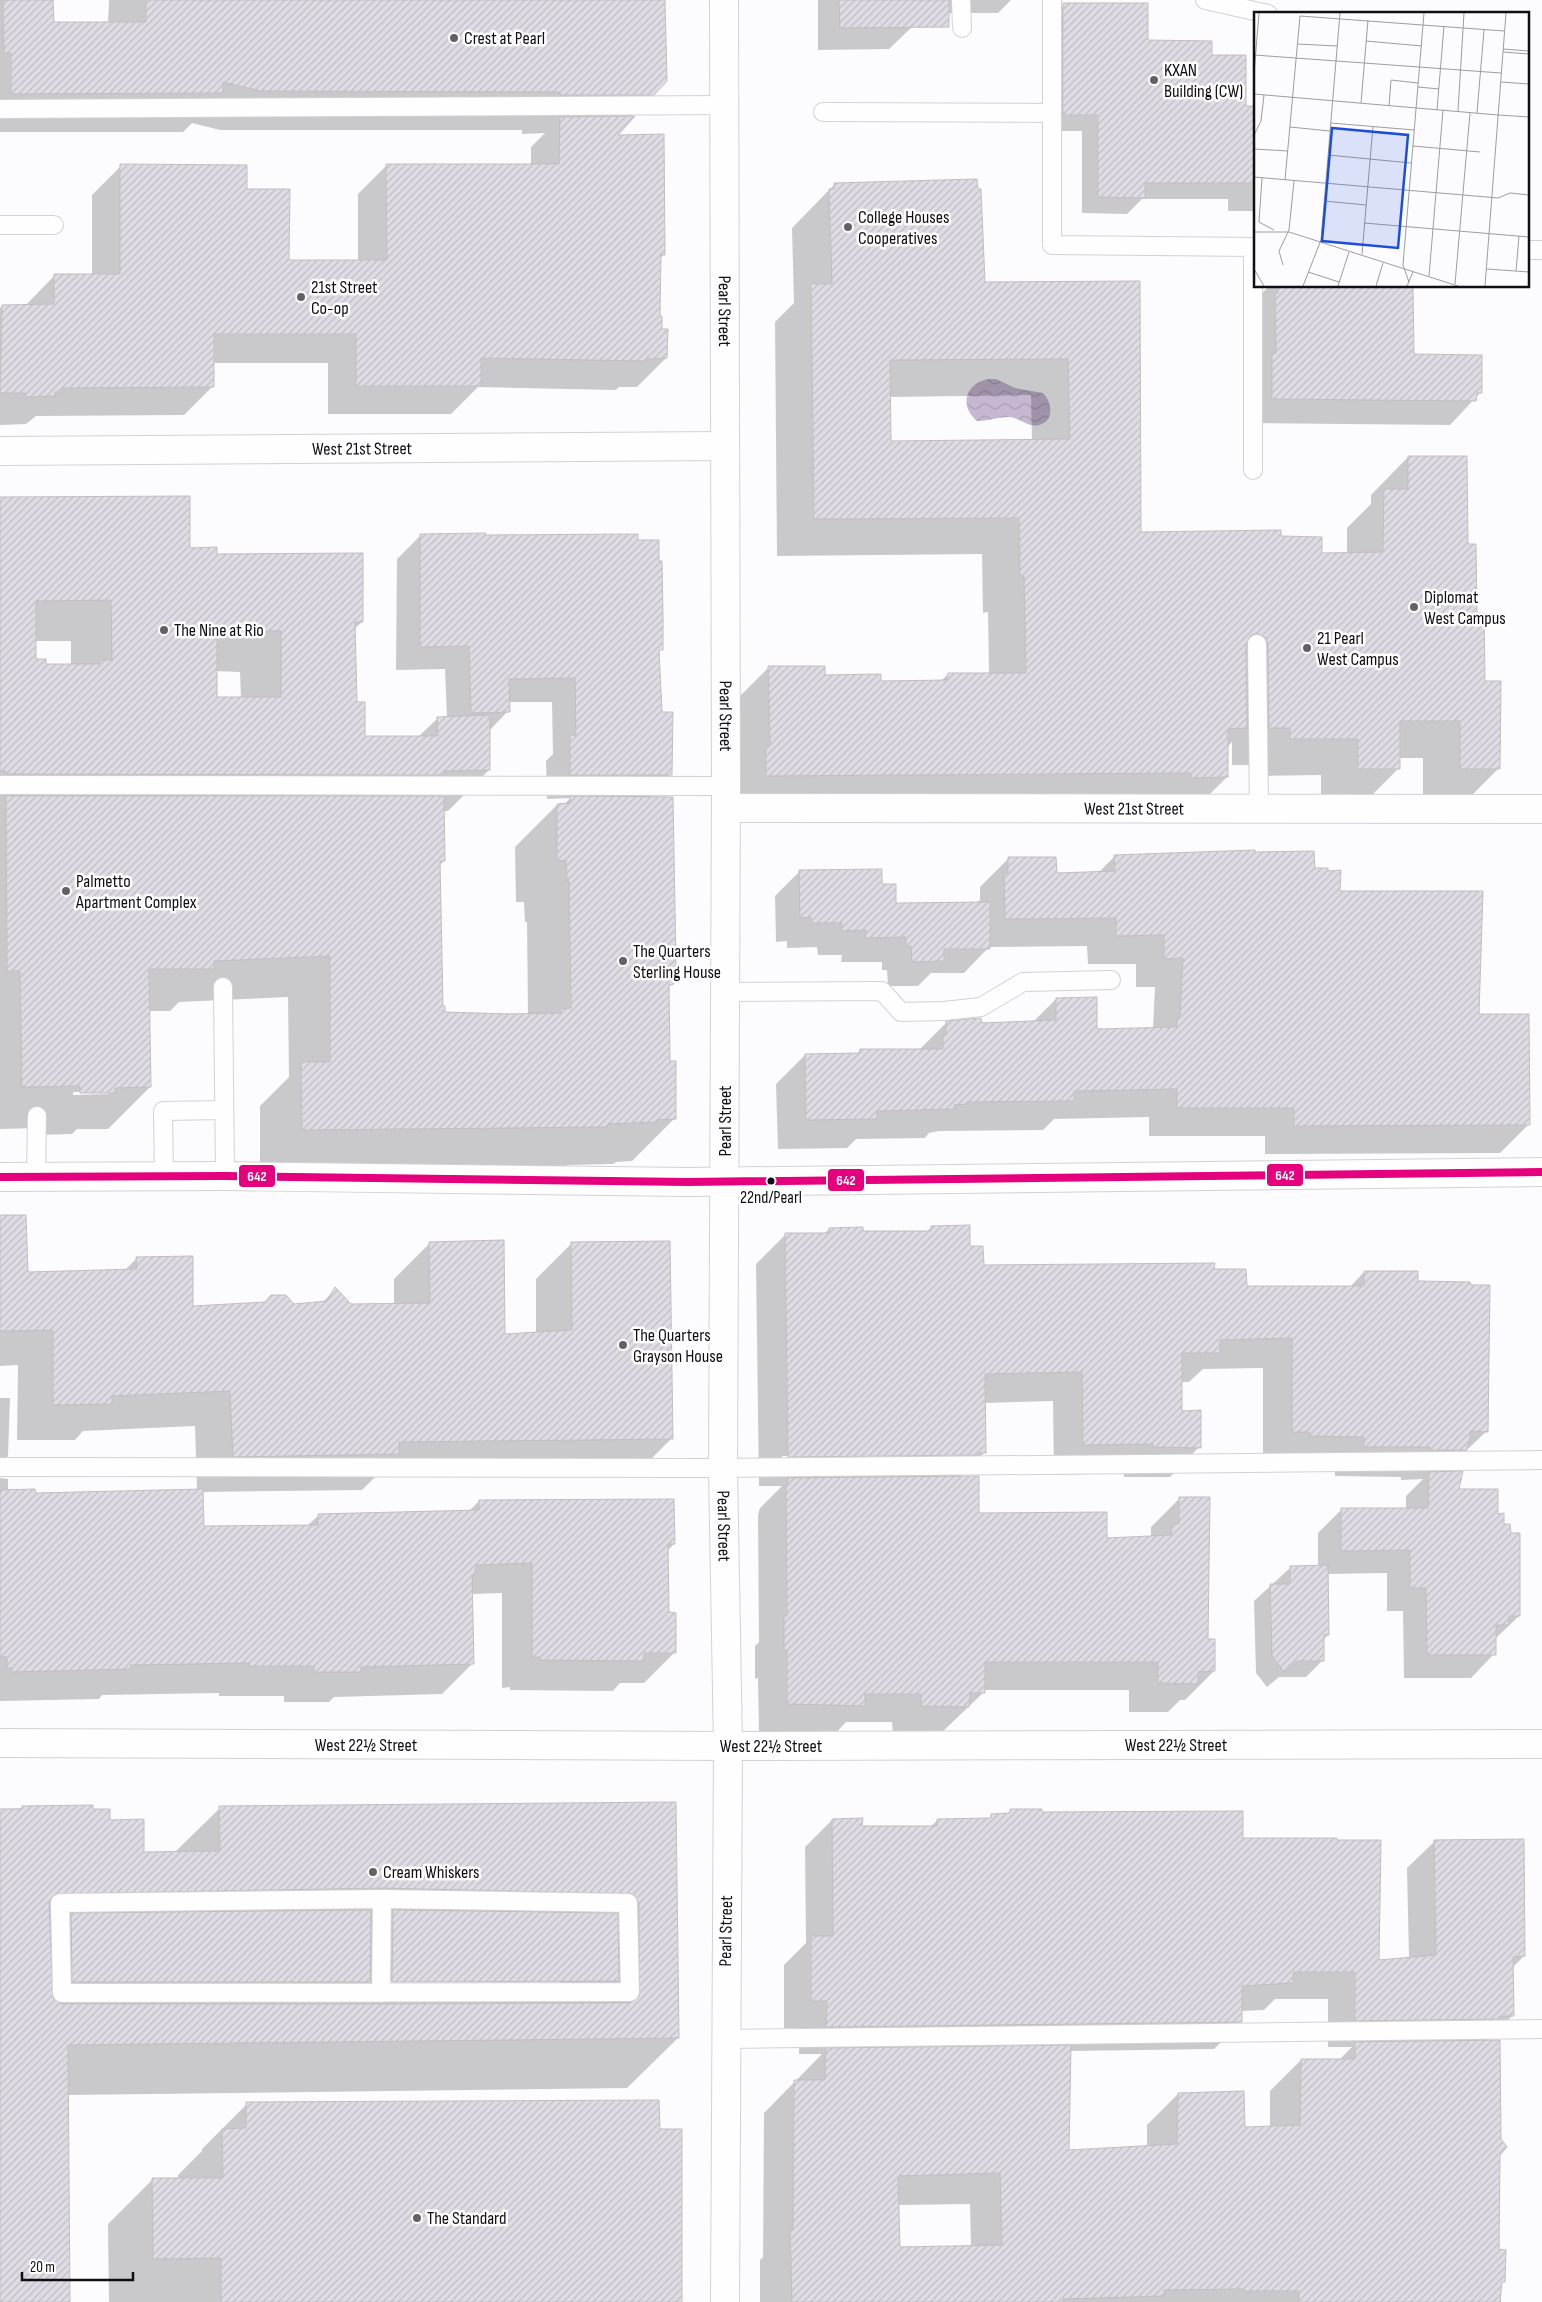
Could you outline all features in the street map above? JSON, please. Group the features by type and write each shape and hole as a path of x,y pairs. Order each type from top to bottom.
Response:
{"street":[{"name":"Pearl Street","path":"724,0 726,1182 723,1468 728,1746 725,2302"},
{"name":"West 21st Street","path":"0,451 724,446"},
{"name":"West 21st Street","path":"726,797 1259,808 1542,809"},
{"path":"0,1178 225,1176 726,1182 1542,1172"},
{"name":"West 22½ Street","path":"0,1743 728,1746 1542,1744"}],"lane":[{"path":"961,0 962,28"},
{"path":"1052,0 1052,246 1254,247 1253,470"},
{"path":"1205,0 1259,12"},
{"path":"0,108 724,106"},
{"path":"823,112 1052,113"},
{"path":"0,225 54,225"},
{"path":"1257,644 1259,808"},
{"path":"0,785 726,797"},
{"path":"725,992 882,991 900,1012 909,1012 981,1006 1023,982 1111,980"},
{"path":"223,987 225,1176"},
{"path":"164,1177 163,1111 224,1110"},
{"path":"36,1177 37,1116"},
{"path":"0,1467 723,1468 1542,1460"},
{"path":"381,1993 382,1900"},
{"path":"382,1900 628,1903 630,1992 381,1993 62,1993 60,1903 382,1900"},
{"path":"725,2039 1542,2029"}],"water":[{"path":"988,379 996,379 1015,388 1043,393 1050,406 1048,420 1035,426 1009,417 977,421 968,409 967,396 974,386"}],"building":[{"name":"Crest at Pearl","path":"3,0 53,0 54,22 146,22 146,0 665,0 667,81 654,95 560,95 560,92 260,91 223,82 223,93 11,94 11,53 4,53"},
{"path":"839,0 949,0 949,27 840,28"},
{"name":"KXAN Building (CW)","path":"1063,3 1148,3 1148,40 1212,41 1212,55 1246,55 1246,106 1254,106 1254,183 1145,183 1145,198 1098,197 1098,115 1063,115"},
{"path":"635,116 618,135 664,134 665,255 661,255 660,316 662,316 662,329 668,329 667,358 646,359 646,361 481,358 481,386 356,386 356,334 214,334 214,387 62,388 62,392 55,392 56,396 26,397 25,393 0,393 2,305 54,304 54,274 120,274 120,164 247,165 247,189 290,189 289,260 387,260 386,164 559,164 560,117"},
{"path":"977,179 978,189 981,189 985,282 1140,281 1141,532 1281,530 1281,536 1322,537 1322,553 1383,552 1384,489 1408,489 1408,456 1467,456 1468,544 1476,544 1477,613 1484,613 1485,681 1501,681 1500,769 1460,769 1460,721 1400,721 1400,769 1358,769 1358,739 1290,739 1290,728 1269,728 1268,644 1266,638 1257,633 1251,635 1246,644 1247,728 1228,729 1228,777 1191,778 1191,773 766,776 766,746 770,745 768,666 825,666 825,675 881,674 881,681 947,680 948,673 1026,673 1024,576 1020,576 1019,518 814,519 811,284 832,284 829,189 834,189 834,183","holes":["1068,359 1070,439 891,441 890,360"]},
{"path":"1278,288 1413,288 1414,354 1482,355 1482,393 1477,393 1476,401 1272,399 1272,353 1276,353 1275,294 1278,293"},
{"name":"The Nine at Rio","path":"190,496 190,548 217,547 217,554 363,553 363,622 355,622 357,702 365,702 365,736 438,736 437,717 490,715 490,770 444,771 444,775 6,774 6,771 0,771 0,497","holes":["111,600 112,660 100,660 100,664 46,664 46,659 36,659 36,601","217,630 281,631 281,697 217,697"]},
{"path":"486,533 485,535 638,534 638,540 659,540 659,561 662,561 663,617 663,650 659,650 662,712 673,712 672,775 570,775 570,735 576,736 575,678 509,679 510,712 471,713 469,646 420,647 420,534"},
{"path":"6,796 444,796 445,861 440,861 443,1006 445,1006 445,1012 509,1014 561,1013 560,1009 571,1008 569,881 567,881 566,860 557,861 557,804 570,803 570,796 673,797 676,966 674,966 674,984 669,985 670,1061 676,1061 676,1119 656,1120 657,1122 608,1124 607,1127 302,1130 301,1062 330,1062 330,956 214,961 214,969 149,969 151,1087 115,1088 115,1093 80,1093 80,1086 22,1087 20,971 7,971"},
{"path":"1255,850 1255,852 1314,851 1315,868 1328,868 1328,871 1341,870 1340,891 1483,891 1479,1014 1529,1014 1530,1125 1294,1126 1294,1108 1177,1108 1177,1089 1074,1091 1074,1101 967,1102 967,1104 954,1105 955,1109 877,1111 877,1119 806,1120 805,1054 859,1053 860,1049 943,1049 946,1021 981,1018 982,1023 1056,1020 1056,998 1097,997 1097,1029 1177,1027 1177,1017 1180,1017 1183,958 1164,959 1164,935 1116,936 1116,918 1005,919 1004,874 1008,873 1008,857 1056,857 1057,873 1115,871 1114,855"},
{"path":"882,869 882,884 896,884 896,903 990,902 990,949 944,949 944,961 912,962 911,946 906,946 906,937 865,938 866,930 842,931 842,923 811,923 811,917 800,918 799,870"},
{"path":"0,1215 26,1215 28,1272 137,1269 136,1257 193,1256 193,1306 265,1302 271,1295 286,1295 294,1304 327,1301 335,1287 351,1304 430,1303 429,1242 504,1240 505,1334 572,1330 571,1242 670,1241 673,1439 399,1442 399,1454 233,1457 230,1391 112,1396 112,1404 53,1405 53,1330 0,1331"},
{"path":"970,1225 970,1246 983,1246 984,1265 1215,1263 1214,1269 1246,1269 1247,1286 1364,1286 1364,1271 1418,1271 1418,1281 1470,1282 1471,1285 1490,1285 1488,1432 1471,1431 1467,1450 1430,1450 1430,1447 1364,1447 1364,1437 1310,1436 1309,1432 1292,1432 1292,1338 1220,1340 1220,1353 1182,1353 1182,1411 1201,1410 1201,1448 1153,1447 1153,1444 1083,1445 1082,1372 985,1374 986,1453 979,1453 979,1455 788,1457 785,1233 829,1233 829,1228 863,1227 863,1231 931,1231 931,1226"},
{"path":"1463,1471 1459,1489 1498,1489 1498,1514 1504,1513 1504,1524 1510,1524 1511,1533 1520,1533 1520,1616 1509,1616 1509,1625 1496,1625 1496,1655 1427,1655 1426,1588 1410,1588 1410,1550 1341,1551 1341,1508 1428,1508 1429,1472"},
{"path":"979,1476 979,1513 1107,1512 1107,1538 1171,1535 1172,1524 1179,1524 1179,1497 1210,1497 1208,1639 1215,1639 1215,1671 1198,1672 1198,1684 1158,1683 1158,1662 985,1662 985,1693 970,1693 969,1707 921,1706 921,1694 865,1694 865,1706 787,1704 787,1650 784,1650 784,1616 787,1616 786,1485 788,1485 788,1478"},
{"path":"35,1489 36,1493 203,1489 204,1526 318,1525 318,1514 479,1510 479,1500 674,1499 675,1544 668,1544 669,1612 676,1613 676,1653 644,1653 644,1661 540,1660 540,1657 532,1657 532,1563 476,1565 475,1575 472,1575 474,1664 361,1667 361,1672 314,1672 314,1666 249,1666 249,1663 130,1665 131,1669 12,1672 12,1668 7,1668 7,1657 0,1657 0,1490"},
{"path":"1328,1565 1329,1635 1324,1635 1324,1661 1297,1661 1284,1672 1272,1656 1270,1584 1290,1584 1290,1566"},
{"path":"676,1802 679,2038 68,2045 70,2302 0,2302 0,1809 22,1809 22,1806 93,1805 93,1809 110,1809 110,1820 144,1819 144,1852 220,1851 219,1806","holes":["382,1888 633,1894 639,1903 639,1997 630,2003 62,2004 53,1998 49,1903 55,1894"]},
{"path":"1010,1809 1042,1809 1042,1812 1243,1811 1243,1838 1381,1840 1379,1960 1436,1955 1434,1840 1524,1839 1525,1956 1513,1957 1514,2016 1499,2016 1499,2019 1355,2021 1355,1972 1293,1972 1293,1983 1242,1986 1242,2022 826,2027 827,2001 811,2001 811,1936 833,1936 832,1819 863,1818 862,1826 937,1826 937,1819 991,1818 991,1814 1010,1813"},
{"path":"371,1910 370,1982 72,1982 71,1913"},
{"path":"393,1910 618,1913 619,1981 392,1982"},
{"path":"1500,2040 1501,2139 1507,2147 1500,2155 1499,2249 1506,2250 1505,2282 1502,2282 1500,2302 1299,2302 1299,2291 1244,2291 1244,2289 1164,2290 1164,2296 1063,2299 1063,2302 792,2302 790,2228 793,2229 794,2080 825,2080 826,2048 1071,2045 1069,2150 1177,2144 1178,2093 1244,2091 1245,2127 1300,2125 1301,2059 1355,2059 1355,2042","holes":["1000,2173 1002,2245 900,2247 898,2176"]},
{"name":"The Standard","path":"659,2100 660,2129 682,2129 682,2302 221,2302 221,2258 153,2259 152,2178 223,2178 222,2129 246,2128 246,2102"}],"transit line":[{"name":"642","path":"0,1177 225,1176 688,1182 1542,1172"}],"place":[{"name":"Crest at Pearl","path":"454,38"},
{"name":"KXAN Building (CW)","path":"1154,80"},
{"name":"College Houses Cooperatives","path":"848,227"},
{"name":"21st Street Co-op","path":"301,297"},
{"name":"Diplomat West Campus","path":"1414,607"},
{"name":"The Nine at Rio","path":"164,630"},
{"name":"21 Pearl West Campus","path":"1307,648"},
{"name":"Palmetto Apartment Complex","path":"66,891"},
{"name":"The Quarters Sterling House","path":"623,961"},
{"name":"22nd/Pearl","path":"771,1181"},
{"name":"The Quarters Grayson House","path":"623,1345"},
{"name":"Cream Whiskers","path":"373,1872"},
{"name":"The Standard","path":"417,2218"}]}
